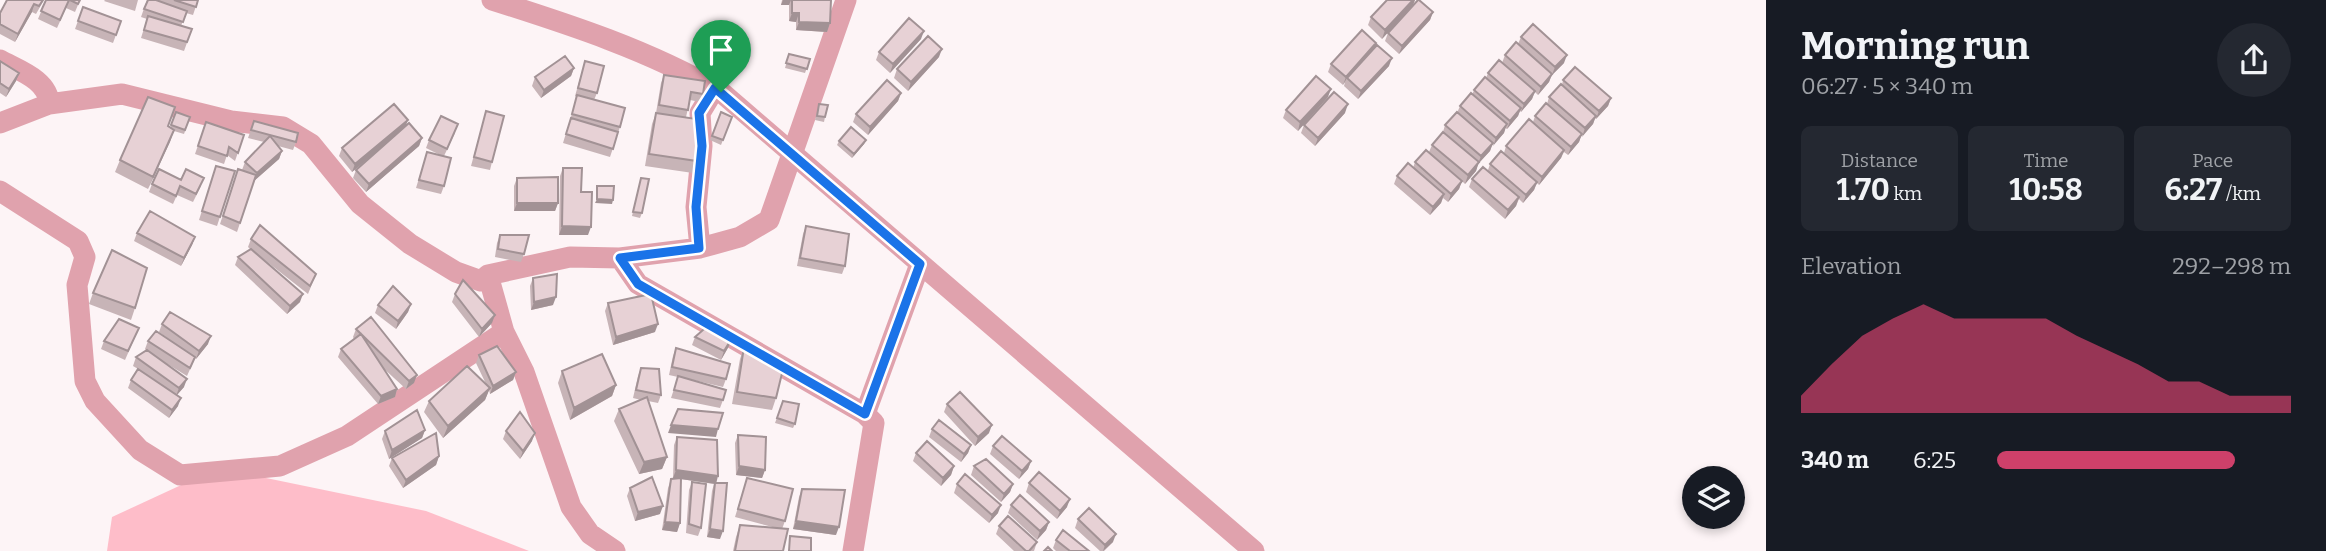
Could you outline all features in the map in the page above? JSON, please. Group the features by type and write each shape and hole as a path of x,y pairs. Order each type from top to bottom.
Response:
{"street":[{"path":"492,0 622,42 715,88 1254,551"},
{"path":"0,123 49,104 122,94 231,121 283,127 311,144 360,204 410,243 456,272 481,281 488,275 569,257 620,258 699,248 740,237 769,220 846,0"},
{"path":"0,60 37,81 49,95 49,104"},
{"path":"699,248 696,207 702,146 699,113 715,88"},
{"path":"0,191 78,241 85,257 77,285 85,381 95,401 139,450 180,475 280,466 347,436 504,332"},
{"path":"620,258 638,284 865,414 874,423 853,551"},
{"path":"865,414 920,264"},
{"path":"488,275 504,332 524,372 544,438 571,507 590,534 615,551"}],"shaded area":[{"path":"218,468 426,511 529,551 107,551 112,517"}],"building":[{"path":"7,0 43,0 39,6 34,4 18,34 0,24 0,13"},
{"path":"46,0 69,0 60,20 41,11"},
{"path":"148,0 156,0 187,11 183,22 144,9"},
{"path":"174,0 198,0 196,7"},
{"path":"792,0 831,0 830,23 799,22 799,13 792,13"},
{"path":"1387,0 1413,0 1385,30 1371,17"},
{"path":"1418,0 1433,12 1402,46 1388,33"},
{"path":"83,7 121,21 116,35 78,21"},
{"path":"148,16 192,29 187,42 144,30"},
{"path":"909,18 924,31 893,64 879,52"},
{"path":"1533,24 1567,55 1555,67 1521,37"},
{"path":"1362,30 1376,43 1346,77 1331,64"},
{"path":"928,36 942,49 911,82 897,69"},
{"path":"1516,42 1552,74 1541,87 1505,55"},
{"path":"1377,45 1392,58 1361,91 1347,78"},
{"path":"789,54 810,59 807,69 786,63"},
{"path":"565,56 574,68 544,90 535,77"},
{"path":"1499,60 1535,91 1524,104 1488,73"},
{"path":"0,61 19,73 9,89 0,83"},
{"path":"585,61 604,66 597,93 578,88"},
{"path":"1575,67 1611,98 1599,111 1563,80"},
{"path":"664,75 705,81 703,94 691,92 688,110 659,105"},
{"path":"1316,76 1331,89 1300,122 1286,110"},
{"path":"1485,77 1521,108 1510,121 1474,90"},
{"path":"887,80 901,93 870,127 856,114"},
{"path":"1561,84 1596,116 1585,128 1549,97"},
{"path":"1334,92 1348,104 1318,138 1304,125"},
{"path":"1471,93 1507,124 1496,138 1460,106"},
{"path":"577,95 625,108 620,127 572,114"},
{"path":"148,97 175,107 168,126 174,130 153,177 120,160"},
{"path":"1546,103 1582,134 1571,147 1535,116"},
{"path":"394,104 408,120 355,164 342,148"},
{"path":"819,104 828,105 825,117 817,116"},
{"path":"486,111 504,116 492,162 474,157"},
{"path":"176,112 190,117 185,130 171,125"},
{"path":"721,112 732,117 723,140 712,136"},
{"path":"1457,112 1493,143 1481,156 1445,125"},
{"path":"656,113 703,120 697,161 649,154"},
{"path":"441,116 458,124 447,149 429,140"},
{"path":"571,118 618,132 613,149 566,134"},
{"path":"1529,119 1564,150 1542,177 1506,146"},
{"path":"254,121 298,133 296,142 251,130"},
{"path":"206,122 244,135 238,153 229,147 227,156 198,146"},
{"path":"409,123 422,138 369,184 356,170"},
{"path":"851,127 866,140 854,154 839,141"},
{"path":"1443,132 1479,162 1468,175 1432,145"},
{"path":"270,136 282,151 257,173 245,162"},
{"path":"1426,150 1462,181 1451,194 1415,162"},
{"path":"1501,151 1537,182 1526,195 1490,164"},
{"path":"427,152 451,158 444,186 419,180"},
{"path":"1408,163 1444,194 1433,207 1397,176"},
{"path":"216,166 235,171 220,217 202,211"},
{"path":"1483,167 1519,197 1508,210 1472,179"},
{"path":"563,168 582,168 581,192 592,192 591,227 562,226"},
{"path":"159,169 181,180 186,169 204,178 196,194 180,186 176,196 152,184"},
{"path":"238,169 256,175 240,223 223,216"},
{"path":"558,177 558,203 517,203 517,178"},
{"path":"641,178 649,179 642,213 633,212"},
{"path":"597,186 614,186 613,200 597,199"},
{"path":"150,211 195,237 184,258 137,233"},
{"path":"260,225 316,274 310,286 251,239"},
{"path":"806,226 849,234 845,266 800,258"},
{"path":"500,235 529,235 524,254 498,249"},
{"path":"251,249 303,294 290,306 238,257"},
{"path":"112,250 147,268 135,308 93,293"},
{"path":"557,274 556,297 534,302 533,278"},
{"path":"463,280 495,315 482,329 455,294"},
{"path":"393,286 411,304 398,321 378,305"},
{"path":"651,294 658,324 616,337 608,303"},
{"path":"170,312 211,336 199,351 162,324"},
{"path":"371,317 417,375 409,381 356,329"},
{"path":"119,319 139,328 128,351 104,341"},
{"path":"712,322 732,338 724,351 695,337"},
{"path":"156,331 195,357 190,368 148,341"},
{"path":"361,334 397,389 381,396 341,349"},
{"path":"497,346 516,372 493,386 479,355"},
{"path":"744,347 785,361 776,398 737,392"},
{"path":"676,348 730,364 726,379 672,367"},
{"path":"147,350 187,379 179,388 136,357"},
{"path":"602,354 616,385 574,408 562,371"},
{"path":"467,366 490,388 448,426 429,401"},
{"path":"641,368 659,369 661,395 636,390"},
{"path":"138,369 181,398 172,410 131,380"},
{"path":"678,376 726,390 723,400 674,390"},
{"path":"960,392 992,425 978,437 947,404"},
{"path":"647,397 667,457 644,462 619,409"},
{"path":"783,401 799,404 795,424 777,418"},
{"path":"678,409 723,413 718,429 671,425"},
{"path":"417,410 425,430 392,450 385,431"},
{"path":"520,412 535,433 523,451 506,431"},
{"path":"939,420 971,445 964,454 932,429"},
{"path":"436,433 439,456 406,480 392,458"},
{"path":"738,435 766,437 765,470 739,466"},
{"path":"1002,436 1031,461 1022,471 993,446"},
{"path":"677,437 717,440 718,476 676,470"},
{"path":"927,441 954,466 943,478 916,453"},
{"path":"986,459 1013,484 1004,494 974,466"},
{"path":"1039,472 1070,499 1060,511 1029,483"},
{"path":"965,474 1001,505 992,515 957,484"},
{"path":"652,477 663,506 638,512 630,488"},
{"path":"681,478 680,523 665,522 671,479"},
{"path":"747,478 793,489 785,521 738,509"},
{"path":"692,482 706,484 701,528 689,524"},
{"path":"715,483 727,483 723,531 710,529"},
{"path":"802,489 845,490 839,527 796,521"},
{"path":"1020,495 1049,522 1040,531 1011,505"},
{"path":"1089,508 1116,534 1105,545 1078,519"},
{"path":"1008,516 1037,542 1029,551 999,526"},
{"path":"740,525 788,529 783,551 735,551"},
{"path":"1063,530 1089,551 1070,551 1056,540"},
{"path":"790,536 811,538 811,551 789,551"}],"route":[{"path":"715,88 721,92 790,155 920,264 865,414 638,284 620,258 699,248 696,207 702,146 699,113 715,88"}]}
